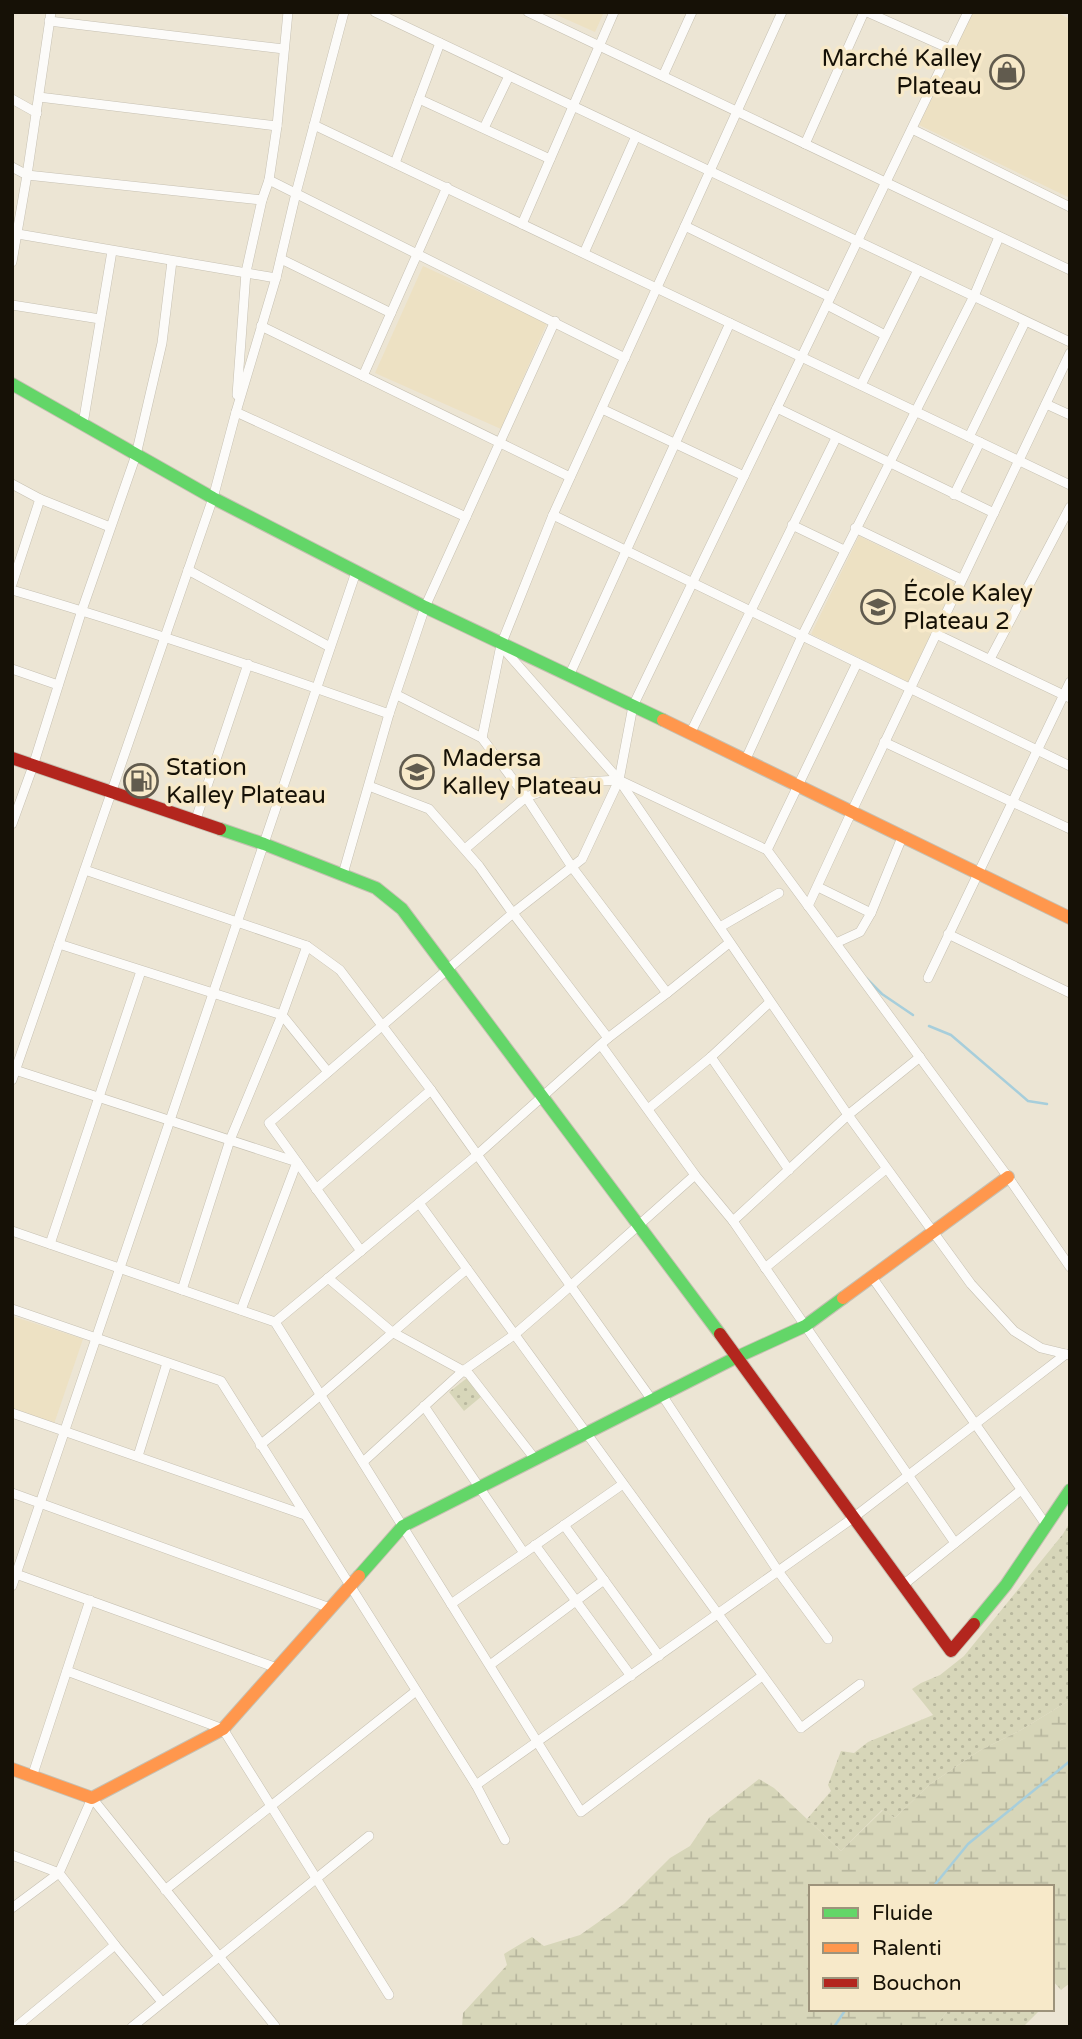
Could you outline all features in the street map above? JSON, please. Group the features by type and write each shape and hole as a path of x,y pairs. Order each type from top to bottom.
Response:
{"street":[{"path":"236,412 246,272 269,180 288,12"},
{"path":"12,1080 213,498 276,278 344,12"},
{"path":"375,12 1070,342"},
{"path":"528,12 1070,270"},
{"path":"522,224 614,12"},
{"path":"663,76 692,12"},
{"path":"482,738 500,645 553,515 782,12"},
{"path":"805,144 866,12 950,49"},
{"path":"361,1251 269,1123 513,914 582,859 619,780 633,706 968,12"},
{"path":"12,262 50,17 284,49"},
{"path":"395,163 440,43"},
{"path":"484,128 509,76"},
{"path":"39,97 276,126"},
{"path":"12,99 37,113"},
{"path":"419,99 550,159"},
{"path":"314,125 1070,485"},
{"path":"912,129 1070,206"},
{"path":"584,253 636,136"},
{"path":"12,167 27,175 262,200"},
{"path":"269,180 625,358"},
{"path":"363,376 447,187"},
{"path":"685,226 828,301 886,335"},
{"path":"15,234 276,278"},
{"path":"745,761 844,550 974,296 999,237"},
{"path":"83,424 112,251"},
{"path":"281,259 391,313"},
{"path":"12,824 136,455 162,343 172,261"},
{"path":"861,385 918,270"},
{"path":"12,305 100,319"},
{"path":"343,874 389,714 425,607 555,321"},
{"path":"969,437 1025,322"},
{"path":"569,676 730,323"},
{"path":"261,326 570,477"},
{"path":"808,906 1070,354"},
{"path":"12,384 213,498 500,645 799,785 1070,918"},
{"path":"1046,404 1070,415"},
{"path":"777,408 994,513"},
{"path":"602,409 744,476"},
{"path":"236,412 466,517"},
{"path":"690,734 836,438"},
{"path":"954,495 981,442"},
{"path":"12,484 40,499 110,527"},
{"path":"12,584 40,499"},
{"path":"990,659 1070,507"},
{"path":"553,515 1070,766"},
{"path":"792,525 844,550"},
{"path":"855,528 961,579"},
{"path":"188,570 330,647"},
{"path":"12,1586 356,572"},
{"path":"12,590 248,664 389,714"},
{"path":"936,634 1067,696"},
{"path":"500,645 619,780 848,1115 978,1293 1014,1331 1041,1348 1068,1354"},
{"path":"767,850 857,663"},
{"path":"195,822 248,664"},
{"path":"12,669 58,685"},
{"path":"928,978 1037,750 1067,696 1070,682"},
{"path":"397,695 482,738 526,797 572,867 667,993"},
{"path":"884,742 1070,829"},
{"path":"12,758 264,844 343,874 376,888 402,909 737,1357 951,1651 1006,1585 1070,1490"},
{"path":"465,849 526,797 567,783 619,780 767,850 1008,1177 1070,1267"},
{"path":"369,786 429,809 485,873 695,1175 733,1221 955,1543"},
{"path":"835,943 860,932 871,913 903,835"},
{"path":"85,870 307,946 340,970 430,1090 570,1286 657,1398 828,1639"},
{"path":"818,887 871,913"},
{"path":"720,928 779,893"},
{"path":"948,934 1070,993"},
{"path":"59,943 282,1014 328,1072"},
{"path":"275,1322 477,1155 604,1041 729,943"},
{"path":"182,1290 230,1140 307,946"},
{"path":"50,1244 141,971"},
{"path":"648,1109 711,1057 770,1002"},
{"path":"711,1057 789,1170"},
{"path":"733,1221 848,1115 920,1057"},
{"path":"14,1069 297,1162"},
{"path":"316,1189 430,1090"},
{"path":"241,1310 297,1162"},
{"path":"765,1268 886,1169"},
{"path":"363,1462 463,1371 514,1335 695,1175"},
{"path":"12,1908 59,1873 92,1798 223,1730 403,1526 737,1357 805,1326 1008,1177"},
{"path":"419,1203 801,1728 860,1684"},
{"path":"12,1231 275,1322 582,1812 762,1676"},
{"path":"260,1445 322,1396 467,1269"},
{"path":"872,1277 1047,1526"},
{"path":"328,1278 392,1332 469,1374 536,1459"},
{"path":"12,1309 221,1381 476,1785 505,1840"},
{"path":"476,1785 853,1518 1068,1354"},
{"path":"138,1456 167,1363"},
{"path":"424,1406 524,1553"},
{"path":"12,1413 304,1515"},
{"path":"451,1604 623,1484"},
{"path":"903,1585 1021,1490"},
{"path":"12,1493 330,1608"},
{"path":"564,1525 659,1656"},
{"path":"535,1545 631,1676"},
{"path":"16,1574 277,1668"},
{"path":"490,1665 604,1580"},
{"path":"32,1777 90,1600"},
{"path":"67,1671 223,1730 389,1995"},
{"path":"165,1890 416,1690"},
{"path":"12,1769 92,1798 275,2026"},
{"path":"132,2027 369,1836"},
{"path":"12,1855 59,1873 162,2002"},
{"path":"16,2027 115,1945"}],"shaded area":[{"path":"550,12 604,12 595,32"},
{"name":"Marché Kalley Plateau","path":"973,12 1056,12 1070,19 1070,198 919,125"},
{"path":"423,266 547,323 501,429 375,373"},
{"path":"859,536 955,583 908,682 811,634"},
{"path":"12,1316 83,1339 54,1424 12,1410"}],"green space":[{"path":"467,1378 482,1396 464,1411 449,1392"},
{"path":"1070,1522 1070,1700 1021,1730 979,1751 929,1785 895,1818 882,1810 841,1851 807,1819 831,1791 828,1785 841,1751 854,1753 868,1742 933,1715 912,1689 940,1675 964,1656"},
{"path":"1070,1700 1070,1983 1061,1990 1054,1982 1054,1885 809,1885 809,2011 947,2011 935,2027 462,2027 463,2013 507,1965 504,1954 532,1937 544,1946 580,1935 624,1904 670,1858 690,1846 709,1818 759,1779 774,1788 841,1851 883,1810 895,1818 929,1785 979,1751 1021,1730"},
{"path":"947,2011 1039,2011 1023,2027 935,2027"}],"waterway":[{"path":"866,978 882,994 913,1015"},
{"path":"929,1026 951,1035 1028,1101 1047,1104"},
{"path":"935,1885 968,1844 1070,1761"},
{"path":"834,2027 845,2011"}],"traffic: fast":[{"path":"12,384 213,498 425,607 663,720"},
{"path":"220,829 376,888 402,909 720,1334"},
{"path":"359,1576 403,1526 737,1357 805,1326 843,1298"},
{"path":"974,1624 1006,1585 1070,1490"}],"traffic: slow":[{"path":"663,720 1070,918"},
{"path":"843,1298 1008,1177"},
{"path":"12,1769 92,1798 223,1729 359,1576"}],"traffic: jam":[{"path":"12,758 220,829"},
{"path":"720,1334 951,1651 974,1624"}],"place":[{"name":"Marché Kalley Plateau","path":"1007,72"},
{"name":"École Kaley Plateau 2","path":"878,607"},
{"name":"Madersa Kalley Plateau","path":"417,772"},
{"name":"Station Kalley Plateau","path":"141,781"}]}
